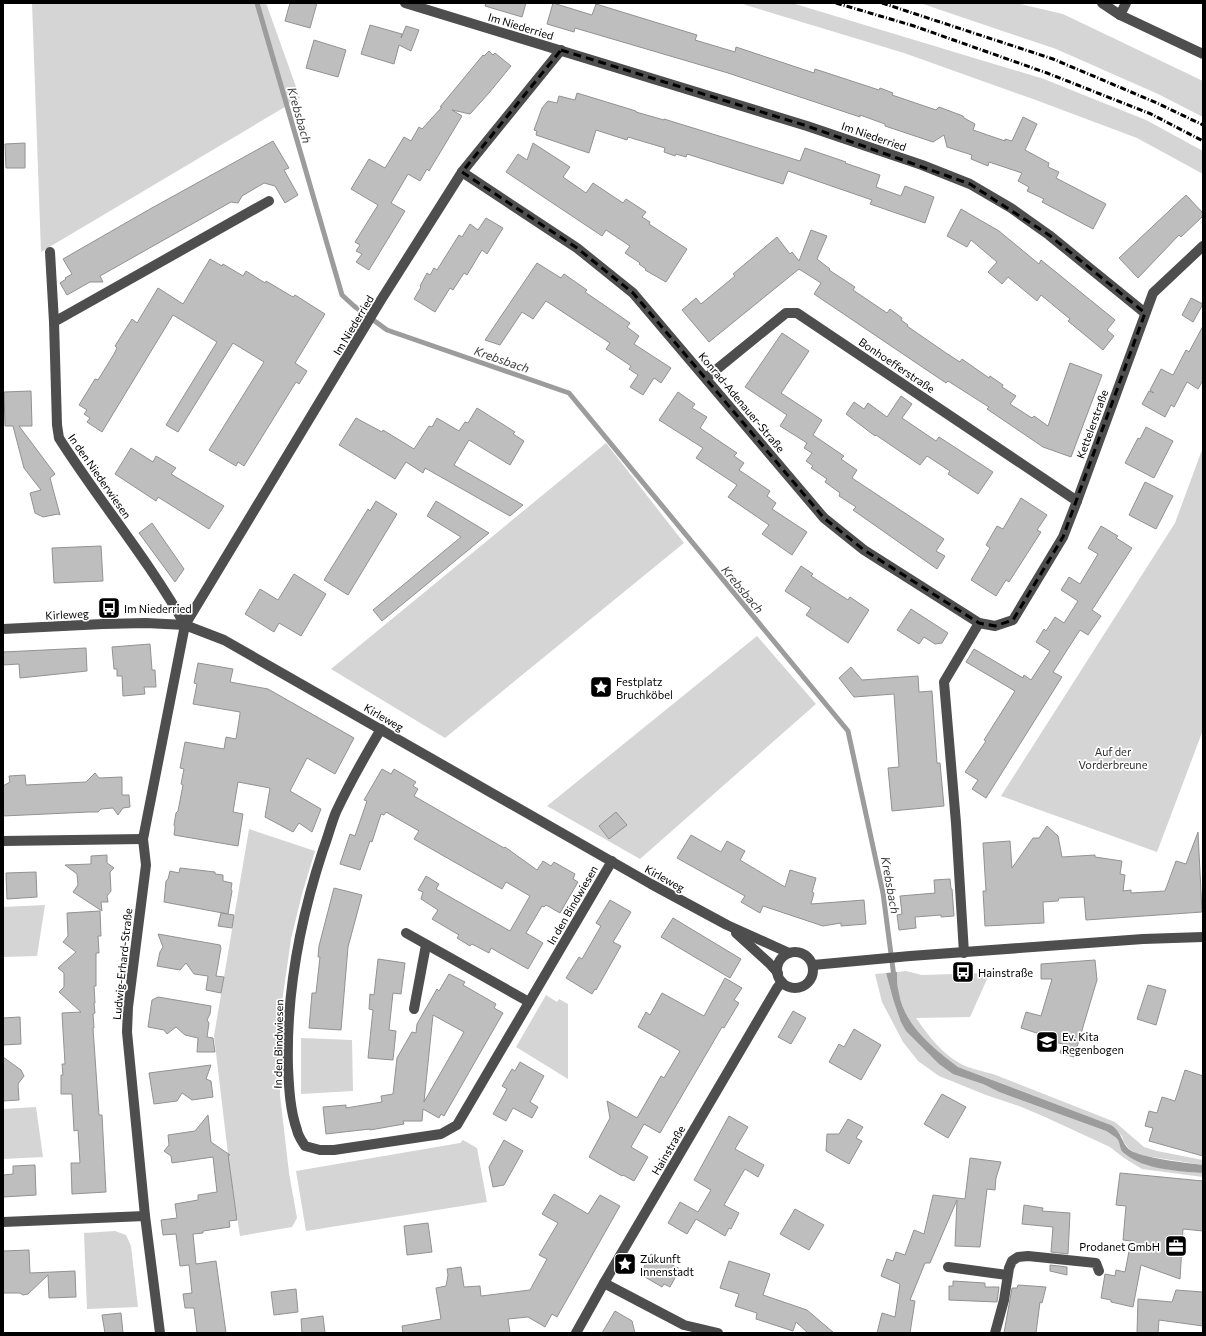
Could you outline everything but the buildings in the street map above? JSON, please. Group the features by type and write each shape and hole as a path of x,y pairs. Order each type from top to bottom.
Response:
{"street":[{"name":"Im Niederried","path":"405,3 807,126 922,165 970,184 1011,208 1049,235 1145,313"},
{"path":"1102,3 1120,15 1203,54"},
{"path":"1120,15 1126,3"},
{"name":"Im Niederried","path":"185,625 381,300 462,172 561,50"},
{"name":"Konrad-Adenauer-Straße","path":"462,172 577,248 633,293 824,518 864,550 979,623 995,626 1013,620"},
{"path":"54,322 268,201"},
{"name":"Kettelerstraße","path":"1013,620 1063,537 1153,293 1203,246"},
{"name":"In den Niederwiesen","path":"50,252 57,425 59,438 133,543 170,598 185,625"},
{"name":"Bonhoefferstraße","path":"706,378 786,313 797,313 1077,501"},
{"name":"Kirleweg","path":"3,629 146,623 185,625 224,640 727,925 789,953"},
{"path":"964,952 956,823 944,682 979,623"},
{"name":"Ludwig-Erhard-Straße","path":"160,1333 145,1216 127,1032 128,1007 146,865 143,839 185,625"},
{"name":"In den Bindwiesen","path":"381,729 361,763 336,813 317,868 304,914 298,943 289,1007 289,1094 297,1131 305,1146 320,1150 334,1150 441,1134 457,1125 612,861"},
{"path":"3,841 143,839"},
{"name":"Kirleweg","path":"727,925 766,959 780,977"},
{"path":"406,933 529,1002"},
{"path":"813,965 905,956 1143,939 1203,937"},
{"path":"414,1009 426,945"},
{"path":"796,952 804,954 810,959 813,965 811,979 807,984 801,987 794,988 787,986 780,977 778,964 782,957 789,953 796,952"},
{"name":"Hainstraße","path":"576,1333 777,988 780,977"},
{"path":"3,1222 145,1216"},
{"path":"995,1333 1004,1300 1007,1275 1012,1261 1018,1257 1028,1256 1096,1263 1100,1271"},
{"path":"948,1267 1007,1275"},
{"path":"604,1283 684,1325 718,1333"}],"highlighted area":[{"path":"561,50 807,126 970,184 1049,235 1145,313 1063,537 1013,620 995,626 979,623 864,550 824,518 633,293 577,248 462,172"}],"green space":[{"path":"32,3 266,3 300,98 41,252"},
{"path":"739,3 792,3 1044,79 1146,120 1203,151 1203,174 1137,138 1033,99 904,53"},
{"path":"920,3 1016,3 1063,14 1203,81 1203,117 1158,94 1056,49"},
{"path":"606,443 684,543 445,738 331,669"},
{"name":"Auf der Vorderbreune","path":"1203,447 1203,730 1157,852 1001,796 1175,523"},
{"path":"757,636 816,704 640,859 547,806"},
{"path":"249,829 315,851 302,894 291,939 281,1009 280,1095 289,1173 297,1218 292,1227 240,1236 230,1171 214,1036"},
{"path":"45,905 37,956 3,957 3,907"},
{"path":"906,971 922,975 986,973 988,977 970,1017 916,1018 936,1044 954,1060 961,1064 993,1074 1115,1122 1144,1147 1203,1160 1203,1165 1139,1155 1129,1149 1122,1136 1111,1125 958,1067 921,1035 907,1016 902,1005 897,977 897,972"},
{"path":"886,973 893,999 914,1038 924,1048 999,1092 1106,1131 1118,1140 1123,1152 1133,1159 1162,1168 1203,1173 1203,1177 1142,1169 1110,1147 1045,1117 939,1076 918,1061 903,1042 882,1002 875,974"},
{"path":"546,995 557,1002 559,999 568,1004 568,1079 516,1047"},
{"path":"301,1038 352,1040 353,1091 301,1094"},
{"path":"36,1107 43,1157 3,1159 3,1109"},
{"path":"463,1140 477,1148 487,1202 306,1231 296,1171 460,1143"},
{"path":"115,1231 126,1235 131,1246 138,1307 87,1309 84,1233"}],"shaded area":[{"path":"897,972 898,990 907,1016 921,1035 930,1044 958,1067 1111,1125 1118,1131 1127,1147 1136,1153 1165,1160 1203,1165 1203,1173 1152,1167 1133,1159 1123,1152 1118,1140 1106,1131 953,1074 939,1064 906,1031 901,1022 886,973"}],"waterway":[{"name":"Krebsbach","path":"257,3 342,295 354,306 387,330 569,393 848,731 883,893 894,977"}],"railway":[{"path":"836,3 914,26 1047,73 1151,114 1203,141"},
{"path":"882,3 1053,59 1157,103 1203,125"}],"place":[{"name":"Im Niederried","path":"109,608"},
{"name":"Festplatz Bruchköbel","path":"601,687"},
{"name":"Hainstraße","path":"963,972"},
{"name":"Ev. Kita Regenbogen","path":"1047,1042"},
{"name":"Prodanet GmbH","path":"1176,1246"},
{"name":"Zukunft Innenstadt","path":"625,1264"}]}
